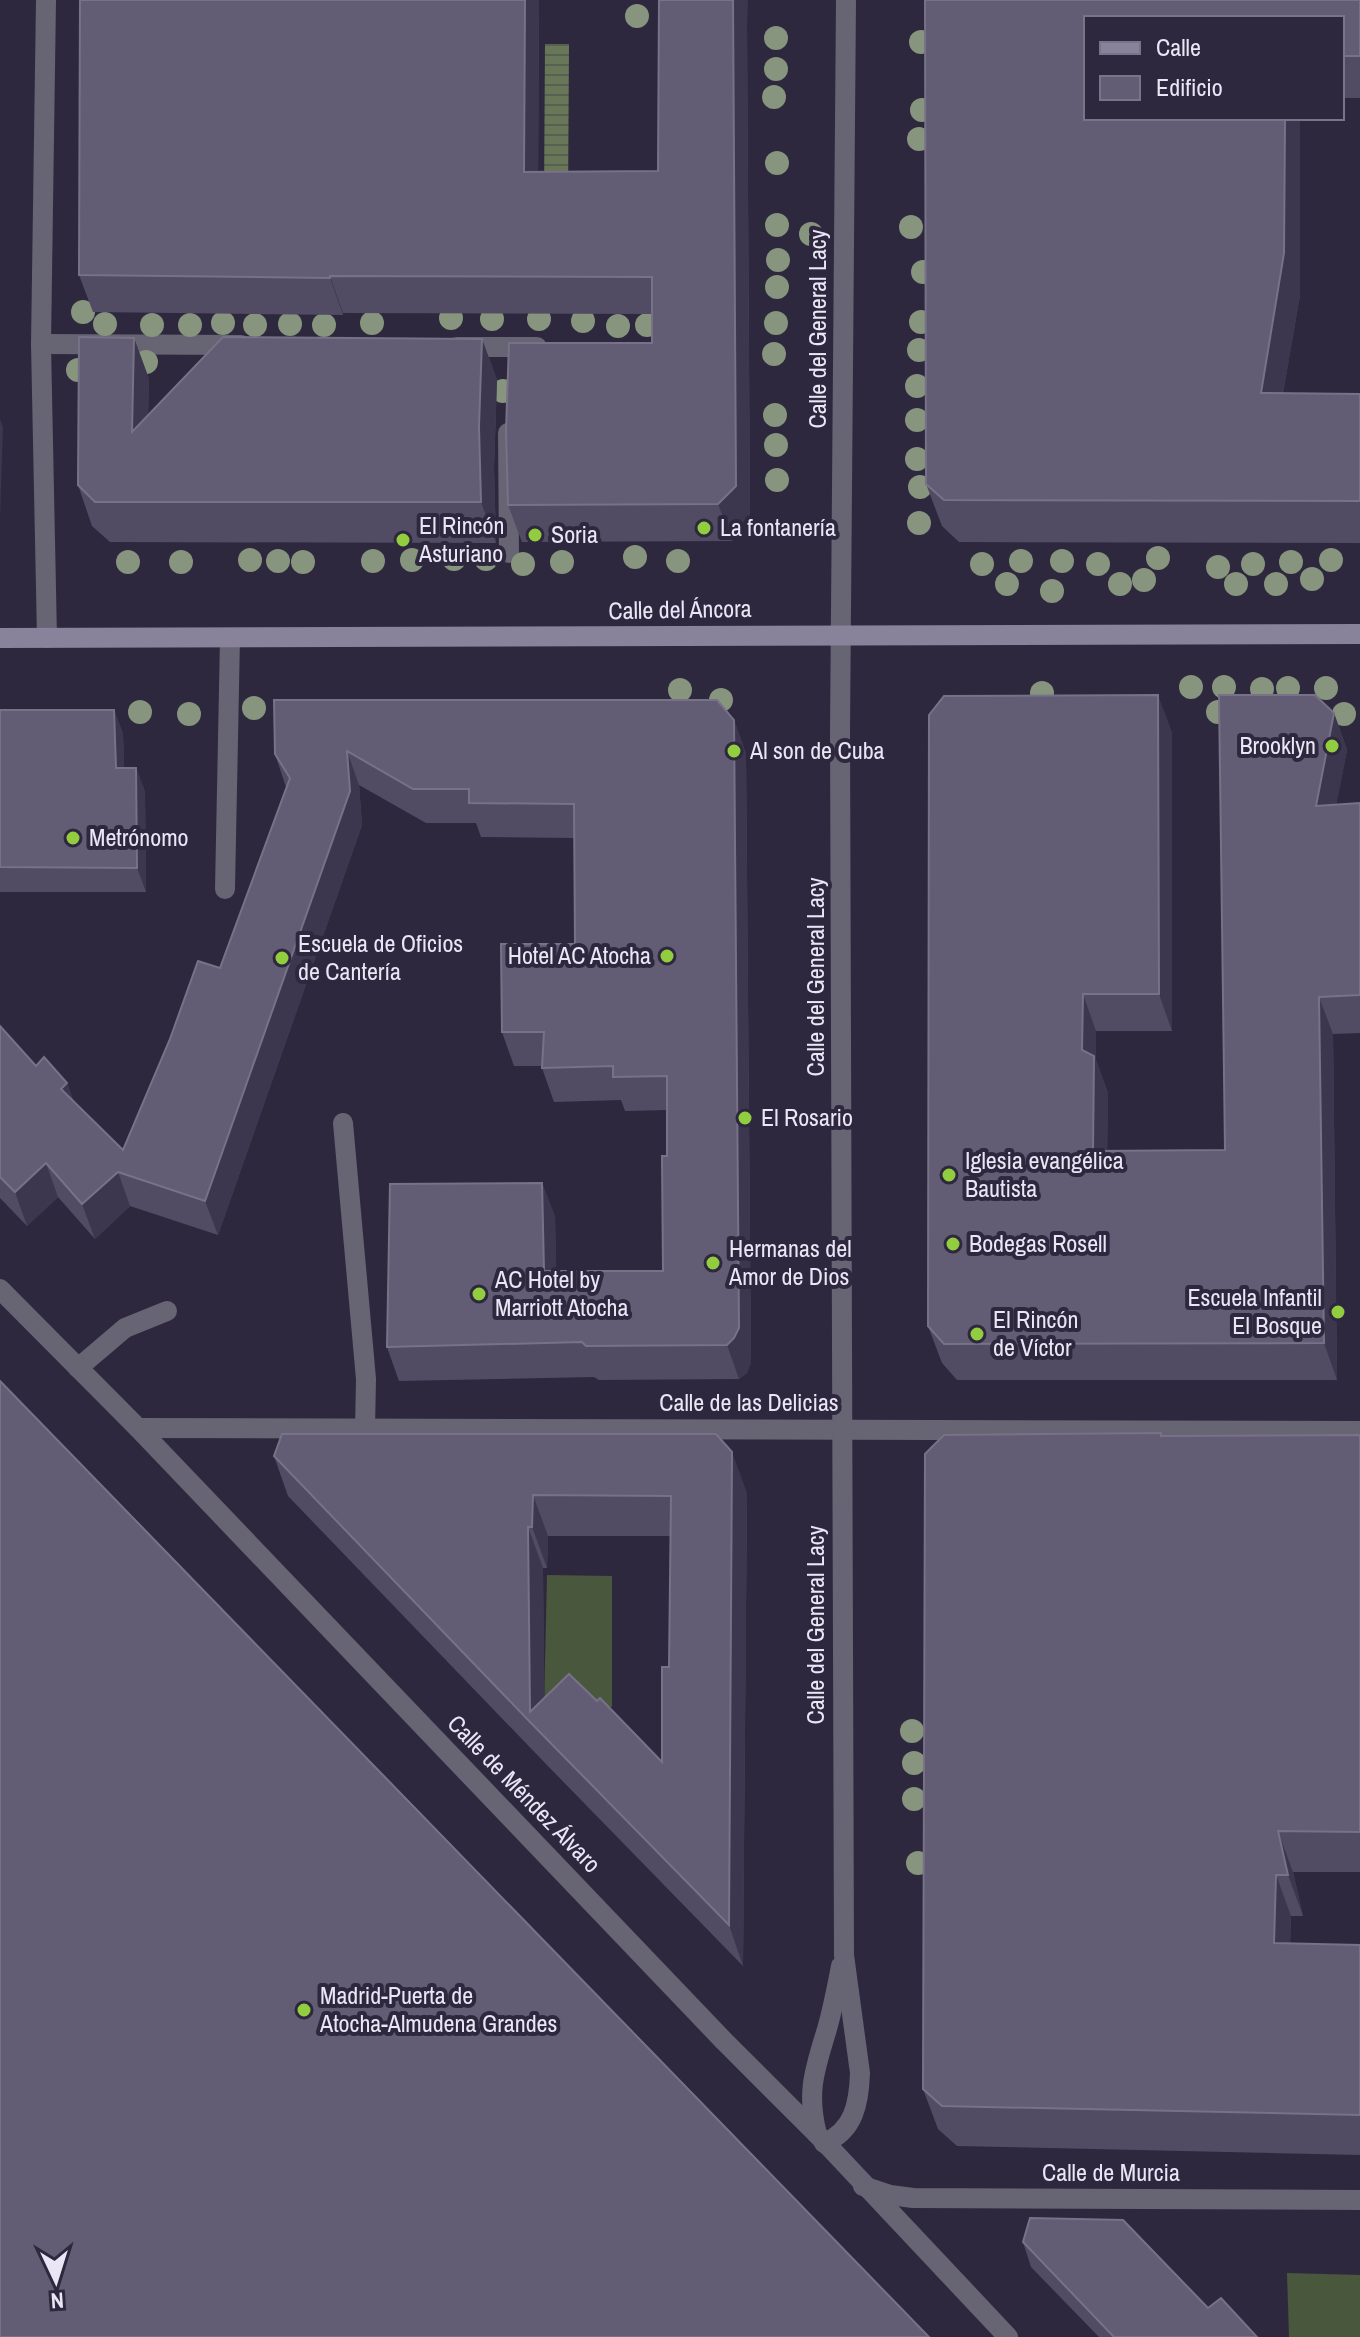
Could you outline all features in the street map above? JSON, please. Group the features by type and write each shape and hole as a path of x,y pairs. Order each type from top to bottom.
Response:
{"main road":[{"name":"Calle del Áncora","path":"0,638 1360,634"}],"street":[{"path":"46,0 41,344 47,638"},
{"name":"Calle del General Lacy","path":"844,1955 842,635 846,0"},
{"path":"41,344 259,345"},
{"path":"432,346 556,346"},
{"path":"510,374 511,347"},
{"path":"508,413 509,553"},
{"path":"225,889 230,638"},
{"path":"343,1123 366,1379 365,1429"},
{"name":"Calle de Méndez Álvaro","path":"0,1289 138,1428 1008,2337"},
{"path":"78,1368 125,1328 167,1311"},
{"name":"Calle de las Delicias","path":"138,1428 1360,1431"},
{"path":"844,1955 858,2048 859,2092 849,2125 838,2138 820,2138 810,2105 814,2069 828,2026 844,1955"},
{"name":"Calle de Murcia","path":"863,2186 890,2195 913,2198 1360,2200"}],"shaded area":[{"path":"545,44 569,44 568,203 544,202"},
{"path":"547,1575 612,1576 612,1707 544,1706"},
{"path":"1287,2273 1360,2275 1360,2337 1289,2337"}],"building":[{"path":"80,0 525,0 524,172 658,171 659,0 733,0 736,486 718,504 508,505 506,431 509,343 652,343 652,277 79,275"},
{"path":"925,0 1360,0 1360,56 1344,56 1344,16 1084,16 1084,120 1285,120 1284,253 1261,393 1360,394 1360,501 944,500 926,484"},
{"path":"79,337 134,338 132,432 223,337 482,339 479,427 481,502 95,502 78,485"},
{"path":"1158,695 1159,994 1083,994 1082,1050 1094,1056 1093,1151 1225,1150 1219,695 1315,695 1334,713 1316,806 1360,803 1360,995 1319,997 1324,1343 944,1344 928,1326 929,715 944,696"},
{"path":"274,700 717,700 734,720 739,1328 727,1345 586,1346 582,1342 387,1347 390,1184 542,1183 544,1271 663,1271 662,1156 667,1156 667,1076 613,1077 613,1066 542,1068 544,1032 502,1032 501,944 575,944 574,804 469,803 469,789 413,789 347,751 350,791 205,1201 118,1172 82,1204 46,1163 15,1192 0,1177 0,1026 36,1066 44,1057 67,1083 61,1089 123,1150 170,1039 198,961 220,968 290,778 275,754"},
{"name":"Metrónomo","path":"0,710 114,710 116,768 136,768 137,868 0,867"},
{"name":"Madrid-Puerta de Atocha-Almudena Grandes","path":"0,1381 929,2337 0,2337"},
{"path":"1161,1433 1161,1436 1360,1435 1360,1832 1278,1831 1288,1875 1276,1875 1274,1943 1360,1945 1360,2115 942,2106 923,2089 925,1454 944,1435"},
{"path":"282,1434 716,1434 732,1452 729,1925 530,1722 274,1456","holes":["533,1495 671,1496 669,1667 662,1667 662,1762 600,1698 597,1701 569,1674 530,1712 528,1527 532,1527"]},
{"path":"1030,2218 1123,2220 1208,2308 1221,2298 1257,2337 1114,2337 1023,2242"}],"place":[{"name":"La fontanería","path":"704,528"},
{"name":"Soria","path":"535,535"},
{"name":"El Rincón Asturiano","path":"403,540"},
{"name":"Brooklyn","path":"1332,746"},
{"name":"Al son de Cuba","path":"734,751"},
{"name":"Metrónomo","path":"73,838"},
{"name":"Hotel AC Atocha","path":"667,956"},
{"name":"Escuela de Oficios de Cantería","path":"282,958"},
{"name":"El Rosario","path":"745,1118"},
{"name":"Iglesia evangélica Bautista","path":"949,1175"},
{"name":"Bodegas Rosell","path":"953,1244"},
{"name":"Hermanas del Amor de Dios","path":"713,1263"},
{"name":"AC Hotel by Marriott Atocha","path":"479,1294"},
{"name":"Escuela Infantil El Bosque","path":"1338,1312"},
{"name":"El Rincón de Víctor","path":"977,1334"},
{"name":"Madrid-Puerta de Atocha-Almudena Grandes","path":"304,2010"}]}
